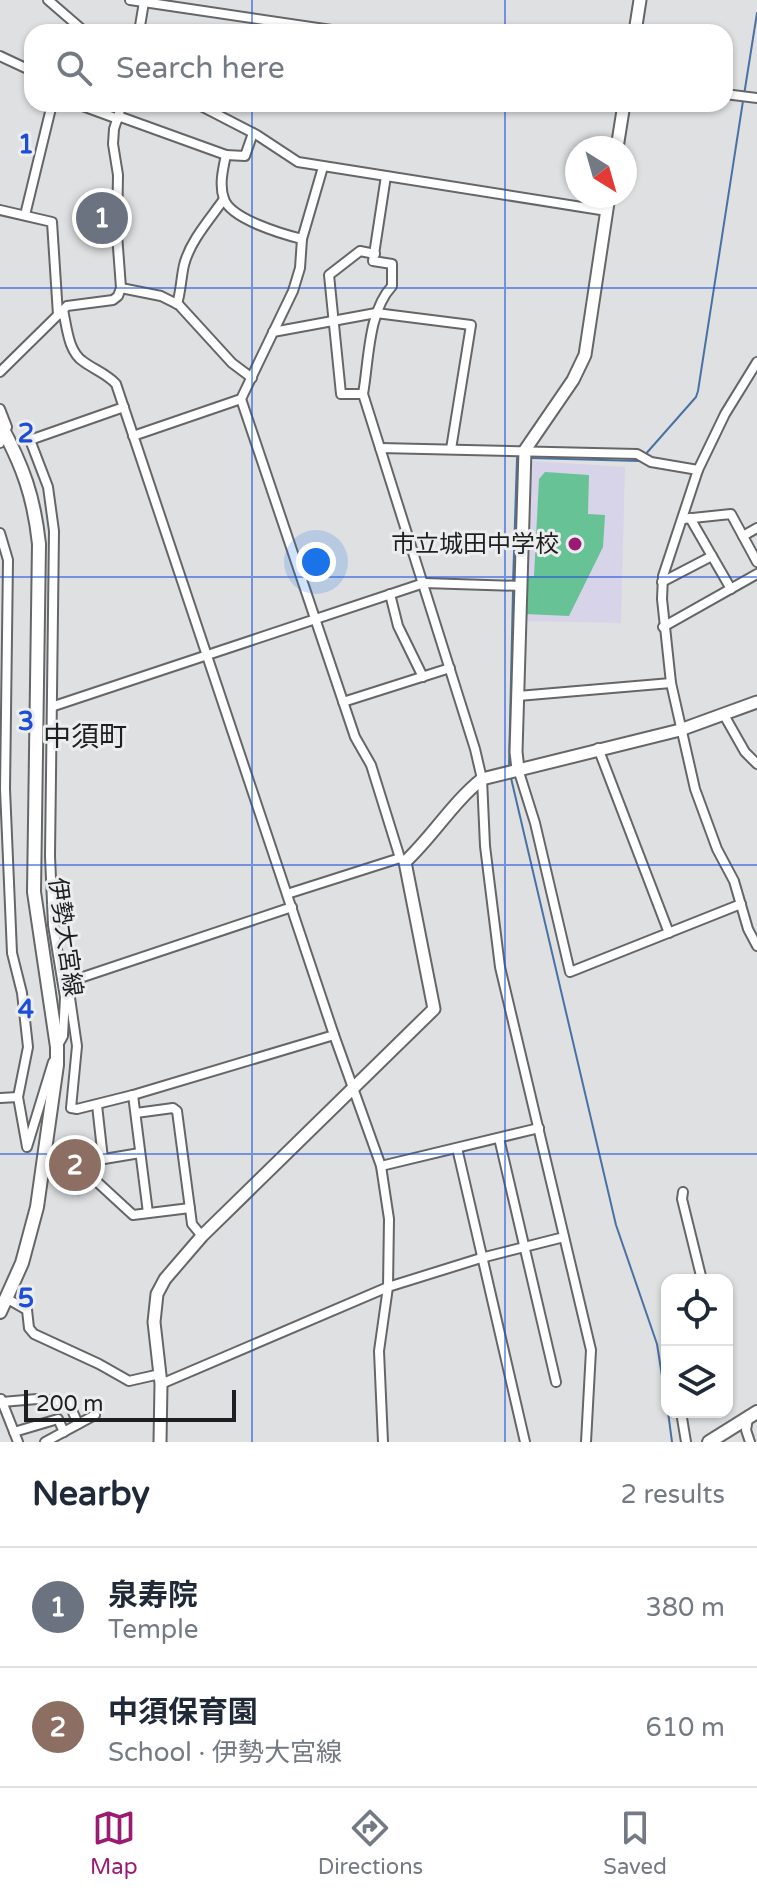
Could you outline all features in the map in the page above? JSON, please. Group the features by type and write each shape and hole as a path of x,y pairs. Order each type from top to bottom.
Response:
{"main road":[{"name":"伊勢大宮線","path":"0,1312 22,1263 37,1207 57,1047 34,892 39,544 28,482 2,434"},
{"path":"709,1442 752,1415"}],"street":[{"path":"130,0 187,4 300,24"},
{"path":"636,24 640,0"},
{"path":"51,1 73,24"},
{"path":"140,24 144,2"},
{"path":"0,56 24,67"},
{"path":"25,215 50,112"},
{"path":"102,112 226,155 245,156 253,133"},
{"path":"0,372 67,306 113,300 118,296 121,288 117,234 118,175 113,144 120,112"},
{"path":"212,112 298,162 607,211"},
{"path":"619,136 623,112"},
{"path":"226,155 221,176 224,199 238,214 302,239"},
{"path":"133,436 241,399 293,291 300,268 302,239 323,167"},
{"path":"386,176 373,261 392,264 392,286 382,297 376,313 363,394 424,583 482,779 485,846 500,967 591,1350 586,1442"},
{"path":"177,304 189,251 224,199"},
{"path":"607,208 581,367 525,455 516,586 518,696 512,771 535,823 570,972 741,904"},
{"path":"0,210 52,222 60,312 73,350 80,360 116,384 334,1035 381,1166 389,1219 388,1287 379,1351 383,1442"},
{"path":"363,394 341,394 329,275 360,251 375,254"},
{"path":"121,288 161,296 177,304 232,363 252,378"},
{"path":"273,332 376,313 471,325 451,449"},
{"path":"757,362 725,414 698,470 687,518 662,582 663,627 671,683 695,789 717,849 734,881 748,929 757,946"},
{"path":"160,1442 160,1379 154,1322 157,1294 165,1279 202,1236 434,1009 402,860 371,765 355,737 241,399"},
{"path":"124,407 30,440 48,487 52,508 54,706 50,872 53,925 77,1046 71,1108 97,1105 334,1035"},
{"path":"0,409 7,427 2,434"},
{"path":"380,448 644,458 698,470"},
{"path":"687,518 731,514 757,562"},
{"path":"687,518 731,589"},
{"path":"743,536 757,528"},
{"path":"0,533 4,561 3,792 12,953 22,993 28,1047 18,1097 27,1147 63,1036 66,984"},
{"path":"662,582 712,556"},
{"path":"663,627 757,574"},
{"path":"54,706 424,583 516,586"},
{"path":"390,594 398,626 423,677"},
{"path":"343,702 450,668"},
{"path":"518,696 671,683"},
{"path":"287,894 402,860 423,845 465,792 482,779 680,730 757,702"},
{"path":"724,715 745,752 757,764"},
{"path":"598,748 669,933"},
{"path":"66,984 292,907"},
{"path":"133,1095 148,1213"},
{"path":"0,1098 18,1097"},
{"path":"97,1105 103,1159"},
{"path":"136,1113 173,1108 177,1111 192,1224 202,1236"},
{"path":"381,1166 539,1128"},
{"path":"499,1138 556,1382"},
{"path":"457,1148 525,1442"},
{"path":"140,1153 92,1161 95,1180 133,1215 190,1208"},
{"path":"683,1192 682,1199 701,1274"},
{"path":"6,1298 27,1310 29,1328 34,1334 129,1381 160,1379 388,1287 481,1258 564,1237"},
{"path":"18,1442 2,1400 37,1399 69,1403 78,1424"},
{"path":"45,1442 95,1415"},
{"path":"750,1442 746,1430 752,1415"},
{"path":"682,1418 686,1442"},
{"path":"14,1432 58,1419 64,1432"}],"shaded area":[{"name":"市立城田中学校","path":"530,461 625,467 621,623 524,621"},
{"path":"86,1147 92,1182 79,1198 58,1185 63,1148"}],"green space":[{"path":"545,472 589,475 588,514 605,515 603,547 569,616 525,614 528,576 534,576 539,479"}],"waterway":[{"path":"744,95 757,13"},
{"path":"644,456 698,391 743,101"},
{"path":"513,584 517,458 520,458"},
{"path":"530,458 640,461"},
{"path":"509,768 513,591"},
{"path":"511,778 616,1225 657,1344 661,1370"},
{"path":"669,1418 672,1442"}],"place":[{"name":"泉寿院","path":"102,218"},
{"name":"市立城田中学校","path":"575,544"},
{"name":"中須保育園","path":"75,1165"}],"district":[{"name":"中須町","path":"85,737"}]}
